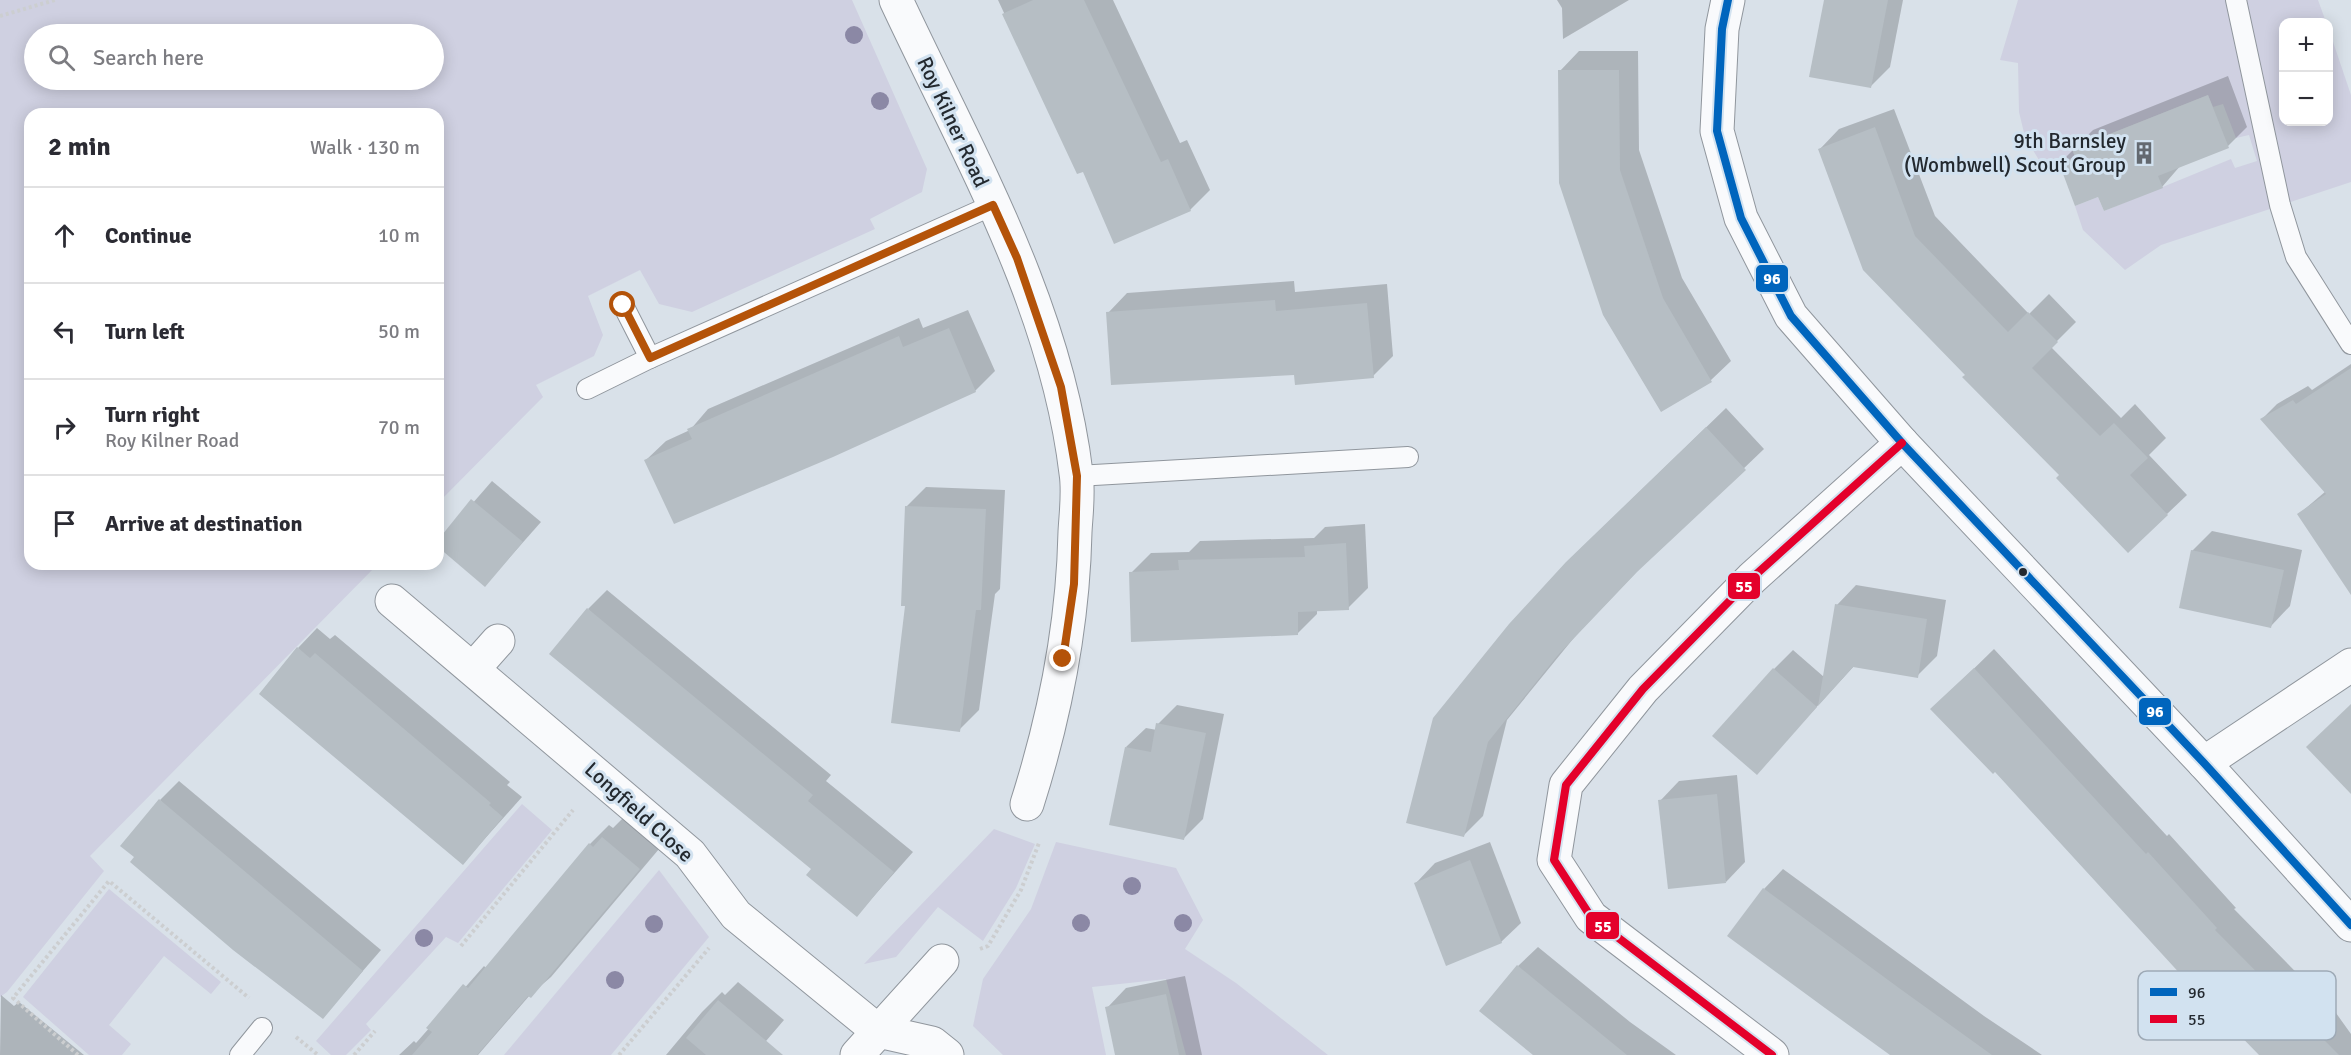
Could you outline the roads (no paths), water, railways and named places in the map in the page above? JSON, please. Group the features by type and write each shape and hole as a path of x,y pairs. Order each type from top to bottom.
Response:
{"street":[{"name":"Roy Kilner Road","path":"896,0 1017,258 1061,387 1077,476 1074,584 1063,659 1045,748 1027,804"},
{"path":"1728,0 1722,29 1717,131 1741,218 1791,316 1902,443 2204,763 2351,926"},
{"path":"1772,1055 1591,917 1554,860 1566,785 1643,689 1752,578 1902,443"},
{"name":"Longfield Close","path":"392,601 474,668 690,854 736,915 868,1043"},
{"path":"474,668 498,641"},
{"path":"2204,763 2351,665"},
{"path":"868,1043 942,961"},
{"path":"868,1043 932,1043 947,1055"}],"lane":[{"path":"2236,0 2280,206 2296,257 2351,344"},
{"path":"587,389 650,358 993,205"},
{"path":"623,305 650,358"},
{"path":"1077,476 1408,457"},
{"path":"240,1055 262,1028"}],"place":[{"name":"9th Barnsley (Wombwell) Scout Group","path":"2144,153"}]}
